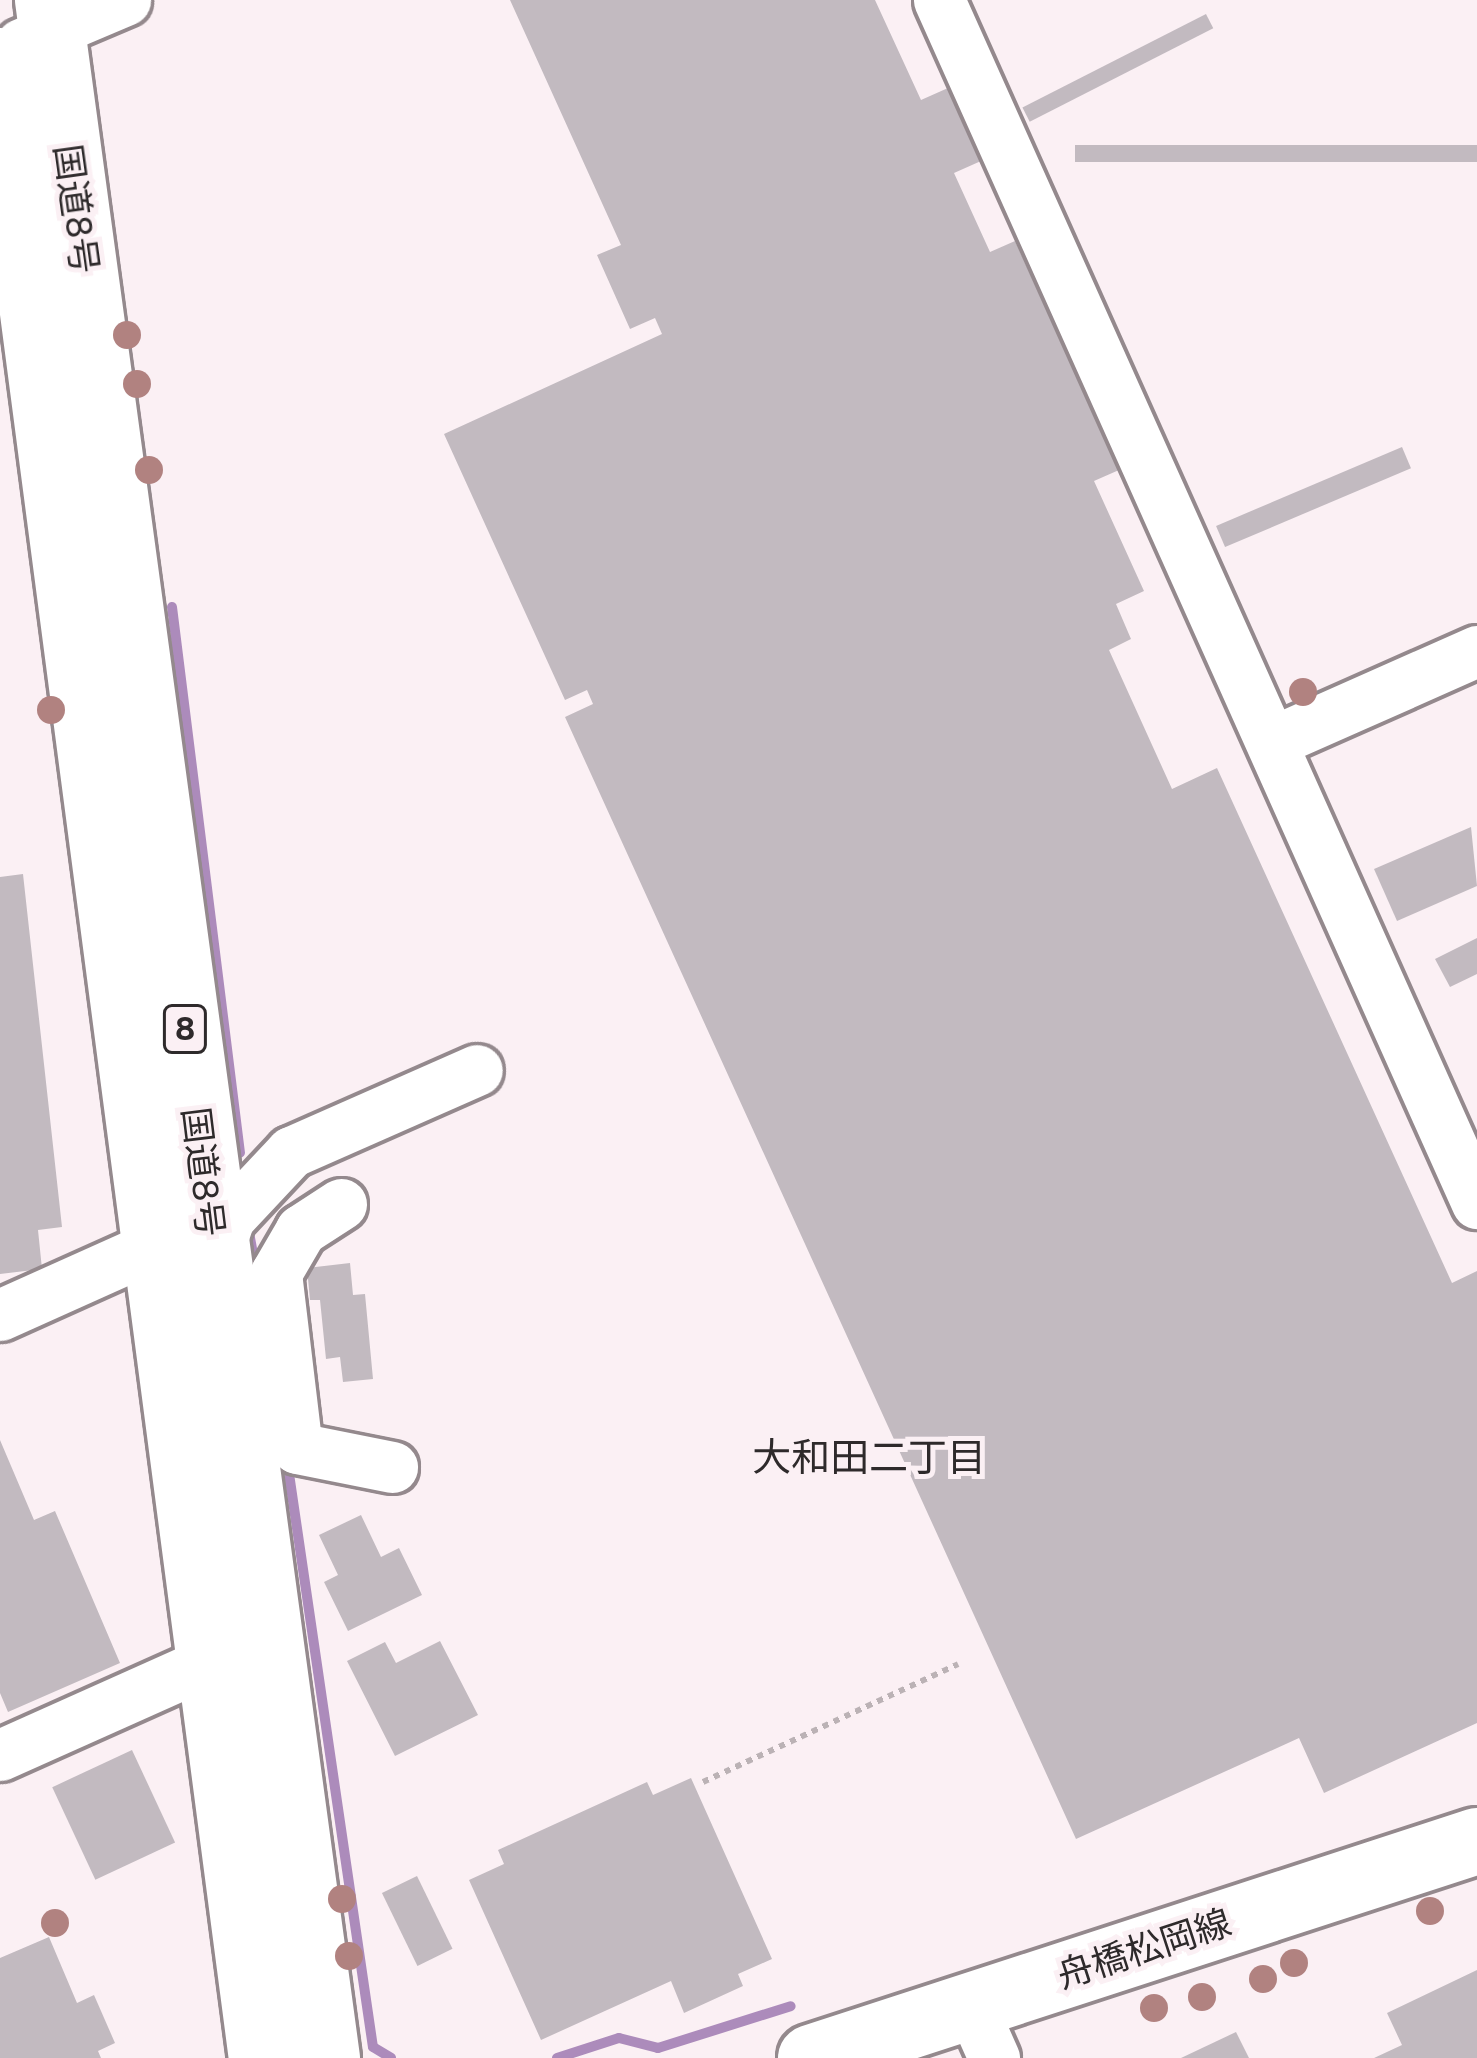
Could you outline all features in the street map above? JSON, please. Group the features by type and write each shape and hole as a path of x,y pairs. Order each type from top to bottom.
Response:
{"main road":[{"name":"国道8号","path":"25,36 152,1247 262,2058"},
{"name":"国道8号","path":"25,36 215,1260 327,2058"},
{"name":"舟橋松岡線","path":"811,2058 982,2032 1477,1841"}],"street":[{"path":"25,36 125,0"},
{"path":"939,0 1477,1203"},
{"path":"1274,742 1477,650"},
{"path":"215,1260 229,1218 291,1152 477,1070"},
{"path":"341,1204 302,1230 275,1273 297,1448 392,1467"},
{"path":"0,1315 152,1247"},
{"path":"0,1756 208,1662"}],"path":[{"path":"704,1783 958,1664"}],"building":[{"path":"510,0 875,0 921,100 948,88 958,111 965,108 981,161 954,173 990,252 1015,241 1052,322 1058,319 1119,470 1094,481 1144,591 1116,604 1131,639 1109,650 1172,789 1217,768 1452,1283 1477,1271 1477,1723 1324,1793 1299,1738 1076,1839 565,717 593,704 587,690 565,700 444,434 662,334 655,318 630,329 597,255 621,245"},
{"path":"1206,14 1213,28 1030,122 1022,108"},
{"path":"1075,145 1477,145 1477,162 1075,162"},
{"path":"1402,447 1411,468 1225,547 1216,526"},
{"path":"1471,827 1477,886 1397,921 1374,869"},
{"path":"23,874 62,1227 38,1230 42,1269 0,1274 0,877"},
{"path":"1477,938 1477,974 1450,987 1435,959"},
{"path":"350,1263 353,1295 365,1294 373,1379 343,1382 340,1357 326,1359 320,1300 310,1300 307,1268"},
{"path":"0,1440 34,1520 55,1511 120,1663 8,1712 0,1693"},
{"path":"361,1515 381,1557 399,1548 422,1595 348,1631 324,1582 338,1575 319,1535"},
{"path":"440,1641 478,1715 395,1756 347,1661 385,1642 396,1663"},
{"path":"132,1750 175,1842 95,1880 52,1787"},
{"path":"691,1778 772,1959 738,1974 743,1986 684,2013 671,1981 541,2040 469,1880 504,1864 498,1850 647,1782 653,1795"},
{"path":"417,1876 453,1949 417,1966 382,1893"},
{"path":"49,1937 77,2003 94,1995 115,2043 98,2051 101,2058 0,2058 0,1958"},
{"path":"1477,1970 1477,2058 1374,2058 1402,2045 1387,2013"},
{"path":"1236,2032 1249,2058 1181,2058"}],"waterway":[{"path":"172,607 240,1153"},
{"path":"248,1227 256,1270"},
{"path":"287,1460 373,2047 391,2058"},
{"path":"557,2058 619,2038 658,2048 791,2006"}],"district":[{"name":"大和田二丁目","path":"869,1458"}]}
